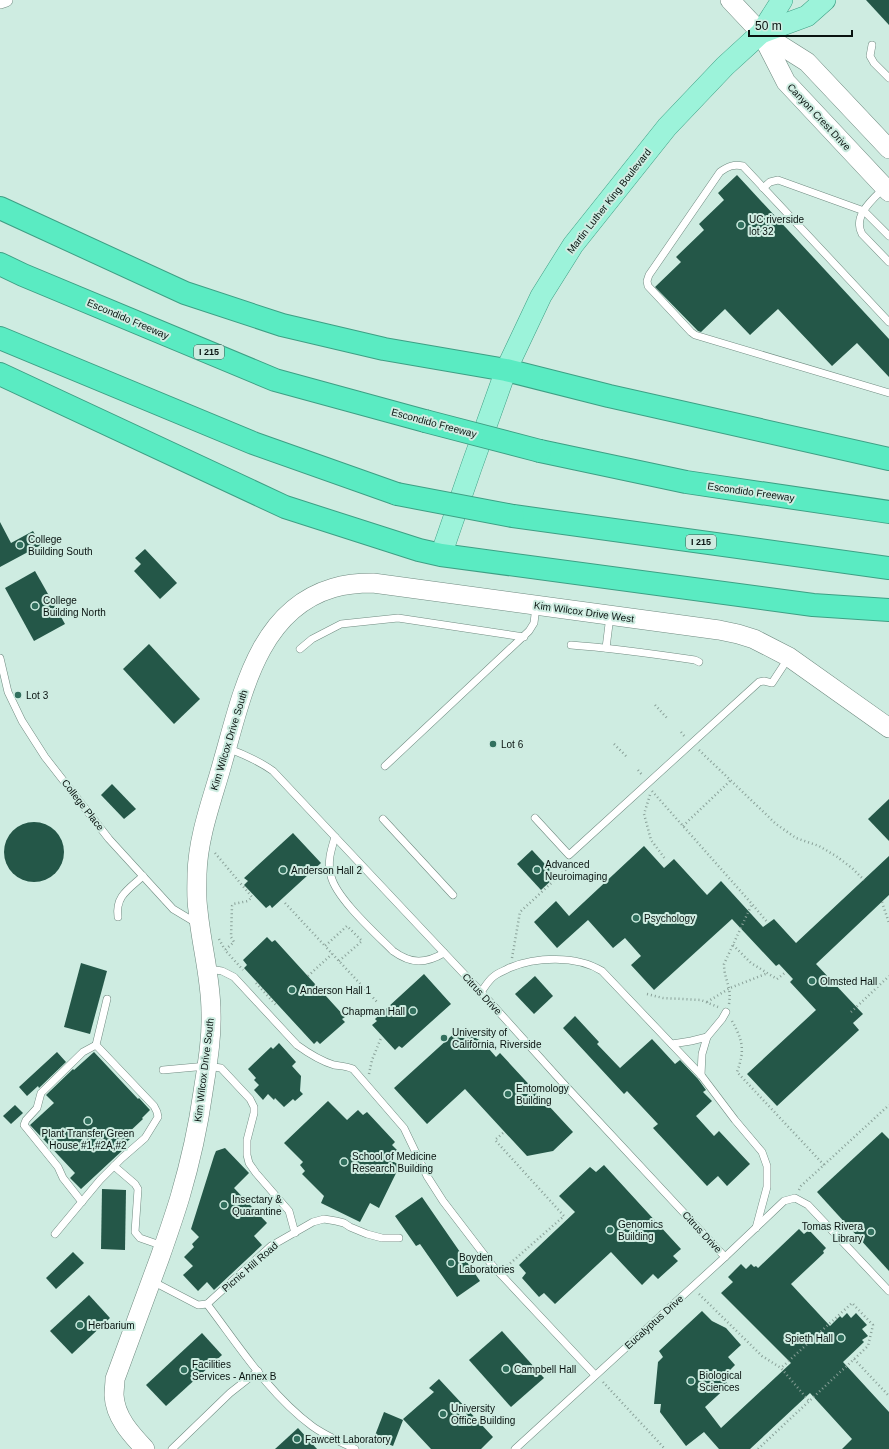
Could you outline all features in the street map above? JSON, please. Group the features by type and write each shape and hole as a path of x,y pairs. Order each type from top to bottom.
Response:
{"highway":[{"path":"0,208 185,293 282,325 384,349 506,370 609,396 889,459"},
{"name":"Escondido Freeway","path":"0,264 275,380 540,451 686,482 889,512"},
{"name":"I 215","path":"0,338 253,443 397,494 513,516 889,568"},
{"path":"0,374 285,508 441,555 813,605 889,610"}],"main road":[{"name":"Martin Luther King Boulevard","path":"441,555 506,370 541,296 573,245 667,127 724,66 761,33 782,0"},
{"name":"Martin Luther King Boulevard","path":"761,33 807,16 825,0"}],"street":[{"path":"0,2 6,0"},
{"name":"Canyon Crest Drive","path":"730,0 761,33 807,62 889,149"},
{"name":"Canyon Crest Drive","path":"761,33 786,82 887,190"},
{"name":"Kim Wilcox Drive West","path":"268,636 281,620 296,607 314,596 332,588 353,584 373,583 719,630 754,639 789,657 881,720 889,728"},
{"name":"Kim Wilcox Drive South","path":"145,1449 128,1430 116,1408 114,1395 115,1379 164,1246 180,1198 193,1147 207,1066 212,1012 201,926 197,909 197,873 199,855 203,830 227,748 255,660 268,636"}],"lane":[{"path":"872,45 870,56 874,63 889,78"},
{"path":"889,322 743,166 736,164 726,167 720,172 648,275 648,286 695,335 889,393"},
{"path":"764,188 770,182 778,180 864,211 889,236"},
{"path":"887,190 868,204 860,221 859,228 862,234 889,262"},
{"path":"385,766 524,637 534,624 536,605"},
{"path":"606,648 610,615"},
{"path":"300,649 312,639 341,624 398,618 524,637"},
{"path":"571,645 606,648 695,660 699,662"},
{"path":"535,818 569,855 759,682 764,681 772,683 789,657"},
{"name":"College Place","path":"0,658 8,692 22,721 45,757 109,839 173,909 201,926"},
{"name":"Citrus Drive","path":"227,748 245,755 265,765 273,771 481,992 725,1257"},
{"path":"383,819 453,895"},
{"path":"335,837 330,853 331,877 336,889 344,899 393,951 402,958 415,961 425,961 444,953"},
{"path":"118,917 117,908 121,897 143,876"},
{"path":"481,992 493,977 532,960 555,960 591,964 608,976 701,1075 735,1120 762,1152 767,1166 767,1187 756,1228"},
{"path":"207,969 222,970 234,978 297,1045 308,1053 333,1064 353,1069 404,1128 427,1176 443,1201 500,1273 595,1375"},
{"path":"82,1202 63,1178 58,1167 24,1125 26,1120 36,1108 41,1093 83,1052 96,1045 107,999"},
{"path":"701,1075 702,1054 707,1037 726,1012"},
{"path":"672,1044 691,1042 707,1037"},
{"path":"55,1234 114,1166 145,1138 158,1117 154,1106 96,1045"},
{"path":"163,1070 207,1066 221,1068 250,1099 254,1107 254,1113 247,1140 247,1155 249,1163 289,1211 295,1233"},
{"path":"114,1166 135,1184 138,1189 135,1232 140,1238 164,1246"},
{"path":"795,1198 808,1205 889,1291"},
{"name":"Eucalyptus Drive","path":"515,1449 784,1201 795,1198"},
{"name":"Picnic Hill Road","path":"207,1304 271,1246 295,1233 306,1225 324,1219 344,1222 350,1227 382,1238 399,1238"},
{"path":"151,1280 198,1305 207,1304 273,1390 290,1408 313,1427 354,1449"},
{"path":"172,1449 230,1393 258,1371"}],"path":[{"path":"655,705 667,718"},
{"path":"680,732 776,824 796,838 819,846 836,856 852,868 864,880"},
{"path":"614,744 628,758"},
{"path":"683,826 731,780"},
{"path":"666,860 651,840 644,814 651,791 768,923"},
{"path":"213,859 213,851 252,897 248,901 233,904 231,937 234,942 225,950"},
{"path":"513,967 512,956 520,912 553,882"},
{"path":"882,902 889,923"},
{"path":"285,903 378,1003"},
{"path":"726,1012 730,988 724,971 724,964 752,904"},
{"path":"325,946 347,926 362,941 339,962"},
{"path":"217,936 225,950 247,974"},
{"path":"733,945 750,963 778,979 786,972"},
{"path":"308,976 332,954"},
{"path":"706,1002 730,988 768,973"},
{"path":"851,1012 889,976"},
{"path":"252,979 276,1005"},
{"path":"647,994 663,998 701,1000 729,1014 740,1036 742,1058 737,1072 824,1165"},
{"path":"366,1085 372,1060 381,1038"},
{"path":"795,1198 802,1186 889,1105"},
{"path":"500,1273 564,1216 495,1140 503,1133"},
{"path":"698,1294 762,1356 781,1368 808,1401"},
{"path":"758,1449 868,1346 873,1325 852,1303 781,1368"},
{"path":"854,1359 889,1396"},
{"path":"595,1375 665,1449"}],"building":[{"path":"866,0 889,0 889,25"},
{"path":"737,175 889,339 889,377 857,343 832,366 778,309 750,335 725,309 701,332 698,331 655,287 681,262 676,257 704,230 699,224 724,200 718,193"},
{"name":"College Building South","path":"0,522 11,543 33,531 41,545 0,567"},
{"path":"145,549 177,583 160,599 134,571 141,564 135,558"},
{"name":"College Building North","path":"35,571 65,624 34,641 5,588"},
{"path":"149,644 200,699 174,724 123,669"},
{"path":"112,784 136,809 124,819 101,795"},
{"path":"889,799 889,841 868,819"},
{"path":"34,822 50,827 55,831 59,836 64,852 59,868 55,873 50,877 34,882 18,877 13,873 9,868 4,852 9,836 13,831 18,827"},
{"name":"Anderson Hall 2","path":"293,833 321,863 272,908 270,905 266,908 244,885 248,881 244,878"},
{"path":"644,846 664,868 674,859 707,895 721,881 763,927 774,919 796,943 889,856 889,895 816,964 863,1014 853,1023 859,1030 777,1106 747,1074 816,1010 790,982 793,979 779,964 776,966 732,919 654,990 631,965 641,956 625,938 613,948 588,920 557,948 534,922 556,901 569,916"},
{"name":"Advanced Neuroimaging","path":"532,850 556,876 541,890 517,864"},
{"name":"Anderson Hall 1","path":"267,937 272,942 275,940 345,1017 342,1019 345,1022 320,1044 317,1041 314,1044 244,968 247,965 243,960"},
{"path":"81,963 107,971 90,1034 64,1027"},
{"name":"Chapman Hall","path":"424,974 451,1004 402,1048 399,1046 395,1050 372,1025 377,1021 375,1019"},
{"path":"535,976 553,996 534,1014 515,994"},
{"path":"575,1016 599,1042 597,1044 620,1068 652,1039 675,1064 680,1060 698,1079 706,1090 703,1092 712,1101 696,1116 714,1136 719,1131 750,1164 727,1186 718,1176 707,1186 653,1128 658,1124 627,1091 624,1094 563,1028"},
{"name":"Entomology Building","path":"459,1029 483,1042 496,1057 500,1053 573,1132 553,1151 527,1156 465,1089 427,1124 394,1088"},
{"path":"279,1043 296,1062 292,1066 301,1076 300,1091 303,1094 295,1101 293,1099 284,1107 275,1098 274,1100 268,1094 263,1100 254,1090 259,1085 254,1080 256,1078 248,1069 271,1047 273,1049"},
{"path":"57,1052 66,1062 39,1088 38,1086 27,1096 19,1087"},
{"name":"Plant Transfer Green House #1,#2A,#2","path":"94,1052 150,1110 126,1135 130,1139 121,1147 124,1149 81,1189 70,1178 75,1173 30,1125 54,1103 46,1095 73,1069 74,1070"},
{"name":"School of Medicine Research Building","path":"328,1101 347,1120 358,1110 363,1115 367,1112 395,1142 392,1145 397,1150 388,1159 400,1165 379,1208 370,1203 360,1222 321,1203 324,1196 302,1174 305,1171 300,1165 303,1162 284,1143"},
{"path":"15,1105 23,1113 11,1124 3,1116"},
{"name":"Tomas Rivera Library","path":"882,1132 889,1139 889,1271 817,1192"},
{"name":"Insectary & Quarantine","path":"225,1148 249,1173 234,1188 267,1223 254,1236 262,1245 214,1290 207,1282 198,1291 183,1275 193,1266 184,1257 194,1247 192,1244 199,1237 191,1229 214,1156 216,1151"},
{"name":"Genomics Building","path":"604,1165 681,1249 673,1256 678,1261 658,1279 653,1274 642,1285 611,1252 555,1304 544,1293 539,1297 522,1278 526,1273 519,1265 575,1212 559,1196 590,1167 596,1172"},
{"path":"102,1189 126,1190 125,1250 101,1249"},
{"name":"Boyden Laboratories","path":"422,1197 480,1281 457,1297 420,1244 416,1246 395,1216"},
{"name":"Spieth Hall","path":"799,1229 804,1234 809,1230 826,1248 823,1251 824,1253 791,1284 830,1326 840,1316 842,1318 847,1313 851,1318 856,1313 867,1325 862,1329 868,1336 862,1340 864,1342 843,1362 889,1412 889,1449 842,1449 852,1439 810,1393 750,1449 719,1449 704,1432 686,1446 660,1412 661,1404 654,1404 658,1362 663,1357 659,1351 702,1311 712,1321 726,1328 741,1345 728,1357 735,1365 722,1378 729,1385 705,1407 721,1428 791,1363 721,1293 733,1282 728,1277 741,1264 746,1269 751,1264 758,1268"},
{"path":"73,1252 84,1263 56,1289 46,1278"},
{"name":"Herbarium","path":"89,1295 110,1318 72,1354 50,1331"},
{"name":"Campbell Hall","path":"502,1331 544,1378 511,1407 469,1360"},
{"name":"Facilities Services - Annex B","path":"202,1333 222,1355 166,1406 146,1385"},
{"name":"University Office Building","path":"439,1379 493,1437 481,1449 431,1449 403,1419 434,1392 429,1388"},
{"path":"384,1412 403,1420 393,1446 374,1438"},
{"name":"Fawcett Laboratory","path":"298,1428 317,1449 275,1449"}],"place":[{"name":"UC riverside lot 32","path":"741,225"},
{"name":"College Building South","path":"20,545"},
{"name":"College Building North","path":"35,606"},
{"name":"Lot 3","path":"18,695"},
{"name":"Lot 6","path":"493,744"},
{"name":"Anderson Hall 2","path":"283,870"},
{"name":"Advanced Neuroimaging","path":"537,870"},
{"name":"Psychology","path":"636,918"},
{"name":"Olmsted Hall","path":"812,981"},
{"name":"Anderson Hall 1","path":"292,990"},
{"name":"Chapman Hall","path":"413,1011"},
{"name":"University of California, Riverside","path":"444,1038"},
{"name":"Entomology Building","path":"508,1094"},
{"name":"Plant Transfer Green House #1,#2A,#2","path":"88,1121"},
{"name":"School of Medicine Research Building","path":"344,1162"},
{"name":"Insectary & Quarantine","path":"224,1205"},
{"name":"Genomics Building","path":"610,1230"},
{"name":"Tomas Rivera Library","path":"871,1232"},
{"name":"Boyden Laboratories","path":"451,1263"},
{"name":"Herbarium","path":"80,1325"},
{"name":"Spieth Hall","path":"841,1338"},
{"name":"Campbell Hall","path":"506,1369"},
{"name":"Facilities Services - Annex B","path":"184,1370"},
{"name":"Biological Sciences","path":"691,1381"},
{"name":"University Office Building","path":"443,1414"},
{"name":"Fawcett Laboratory","path":"297,1439"}]}
